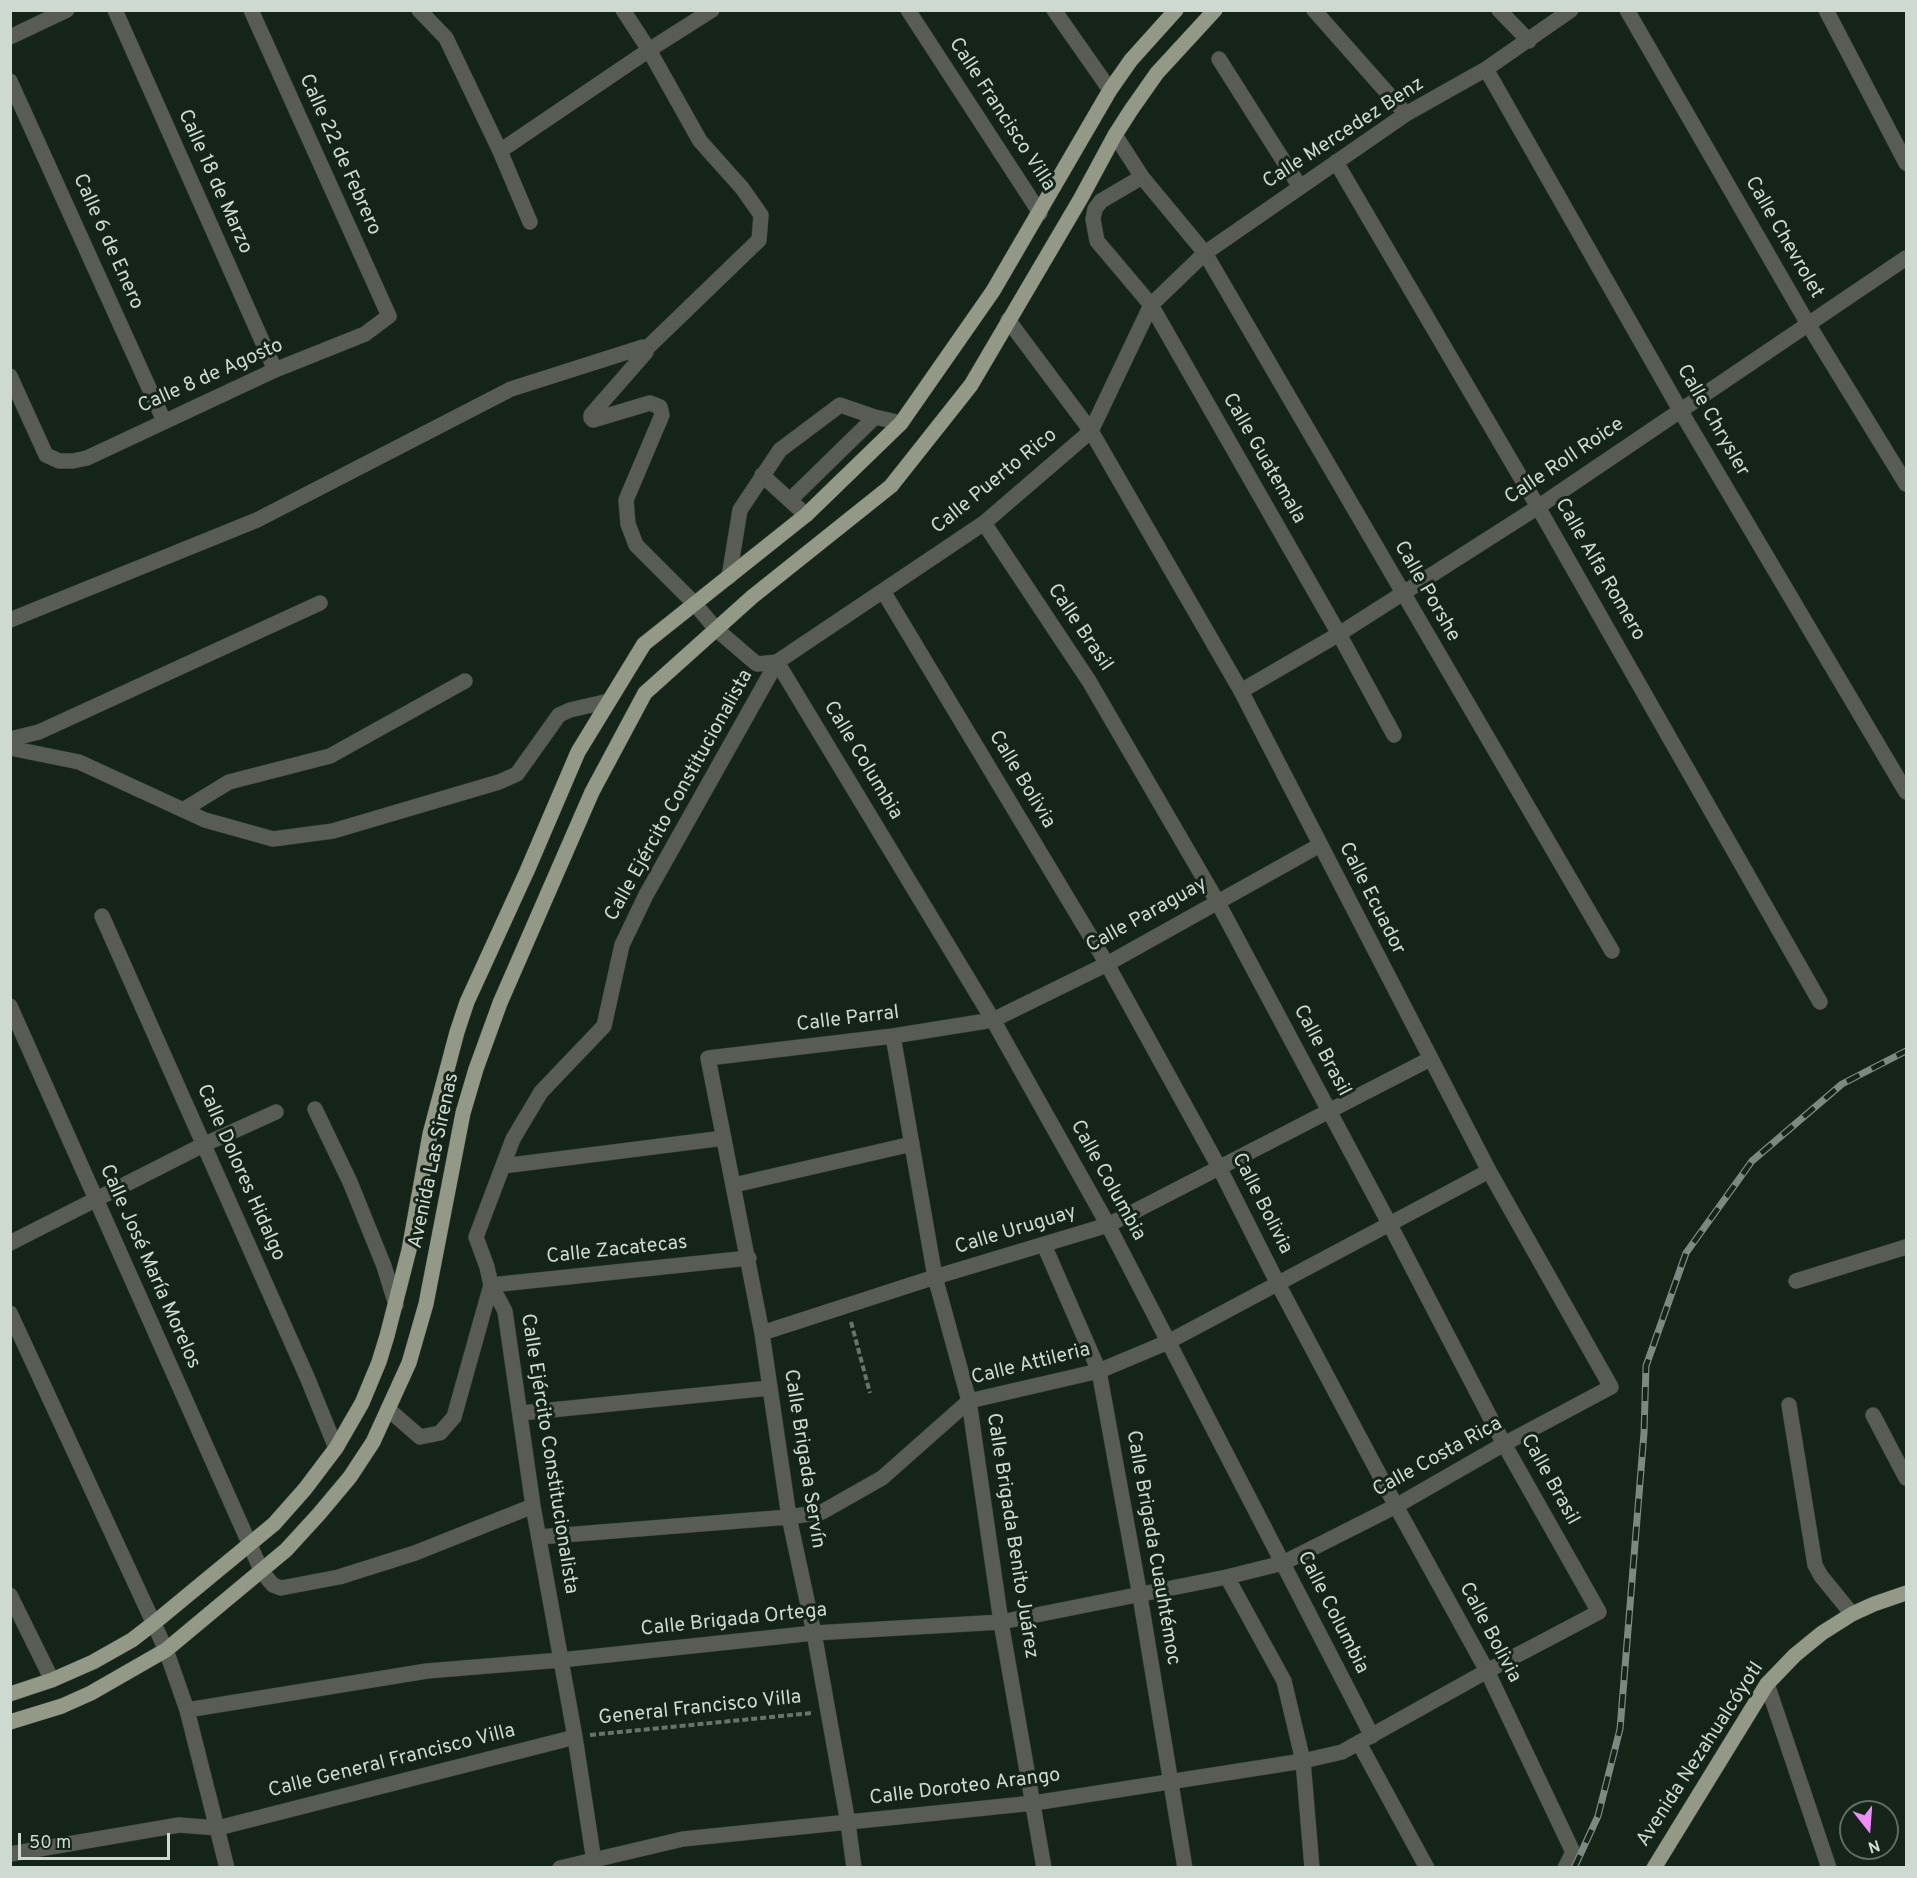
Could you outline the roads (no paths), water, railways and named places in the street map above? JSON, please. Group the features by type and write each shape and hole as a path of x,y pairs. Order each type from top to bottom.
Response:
{"main road":[{"name":"Avenida Las Sirenas","path":"10,1694 52,1680 93,1662 132,1640 274,1524 305,1489 336,1448 371,1382 396,1305 410,1250 430,1134 460,1022 578,752 644,644 806,515 901,423 993,291 1110,90 1131,60 1176,10"},
{"name":"Avenida Las Sirenas","path":"10,1722 62,1706 91,1693 166,1650 286,1550 320,1514 350,1477 373,1442 409,1363 426,1304 463,1113 476,1068 500,1003 592,792 645,693 752,597 891,486 971,385 1081,198 1115,135 1157,72 1215,10"},
{"name":"Avenida Nezahualcóyotl","path":"1654,1868 1767,1684 1795,1655 1822,1633 1852,1614 1906,1593"}],"street":[{"path":"10,37 67,10"},
{"name":"Calle 18 de Marzo","path":"116,10 274,370"},
{"name":"Calle 22 de Febrero","path":"251,10 389,316"},
{"path":"418,10 446,38 500,151 530,222"},
{"path":"623,10 649,50 700,141 742,188 761,215 759,240 646,348 646,352 591,415 591,418 593,420 650,404 660,407 662,415 626,500 628,524 636,545 694,603 716,629 757,664 777,662"},
{"path":"500,151 712,10"},
{"name":"Calle Francisco Villa","path":"908,10 1040,213"},
{"path":"1054,10 1110,90"},
{"path":"1314,10 1406,114"},
{"path":"1499,10 1529,41"},
{"name":"Calle Mercedez Benz","path":"1151,305 1205,253 1406,114 1486,69 1571,10"},
{"name":"Calle Chevrolet","path":"1627,10 1808,324 1906,484"},
{"path":"1826,10 1906,163"},
{"path":"1219,59 1300,187"},
{"name":"Calle Chrysler","path":"1486,69 1680,410 1901,769 1906,792"},
{"name":"Calle 6 de Enero","path":"10,81 164,421"},
{"name":"Calle Porshe","path":"1115,135 1142,177 1205,253 1612,951"},
{"name":"Calle Alfa Romero","path":"1336,162 1538,507 1820,1002"},
{"path":"1081,198 1095,209 1101,201 1142,177"},
{"name":"Calle Guatemala","path":"1095,209 1093,219 1097,241 1151,305 1339,634 1394,735"},
{"name":"Calle Roll Roice","path":"1241,691 1339,634 1538,507 1906,258"},
{"name":"Calle Puerto Rico","path":"777,662 984,523 1091,431 1151,305"},
{"name":"Calle 8 de Agosto","path":"10,376 46,455 59,461 73,461 87,458 274,370 365,334 389,316"},
{"name":"Calle Ecuador","path":"1008,320 1091,431 1241,691 1489,1171 1611,1387"},
{"path":"10,620 257,520 511,389 643,347 646,348"},
{"path":"729,577 740,510 780,450 840,405 901,423"},
{"path":"790,500 875,417"},
{"path":"762,475 806,515"},
{"name":"Calle Brasil","path":"984,523 1089,681 1217,901 1504,1444 1599,1612"},
{"name":"Calle Bolivia","path":"883,591 1107,964 1220,1169 1278,1284 1396,1506 1487,1671 1573,1852 1565,1868"},
{"path":"10,739 39,732 320,603"},
{"name":"Calle Columbia","path":"777,662 993,1020 1107,1225 1283,1563 1427,1868"},
{"name":"Calle Ejército Constitucionalista","path":"594,1863 575,1737 533,1506 506,1311 491,1286 476,1237 513,1139 541,1092 604,1026 622,945 646,895 777,662"},
{"path":"183,810 230,782 330,756 465,681"},
{"path":"10,748 79,762 205,820 273,839 333,831 499,782 517,774 559,715 570,710 609,701"},
{"name":"Calle Paraguay","path":"993,1020 1107,964 1320,845"},
{"name":"Calle Dolores Hidalgo","path":"102,916 205,1144 336,1448"},
{"name":"Calle José María Morelos","path":"10,1006 262,1572"},
{"name":"Calle Parral","path":"708,1059 894,1036 993,1020"},
{"name":"Calle Brigada Benito Juárez","path":"894,1036 935,1277 969,1401 1001,1622 1044,1868"},
{"name":"Calle Brigada Servín","path":"708,1059 762,1333 789,1517 814,1633 854,1868"},
{"name":"Calle Uruguay","path":"762,1333 1107,1225 1220,1169 1430,1059"},
{"path":"315,1109 350,1182 384,1266 396,1305"},
{"path":"10,1243 205,1144 276,1112"},
{"path":"503,1166 724,1138"},
{"path":"734,1185 912,1144"},
{"name":"Calle Attileria","path":"538,1537 789,1517 822,1512 882,1478 969,1401 1099,1371 1168,1342 1489,1171"},
{"name":"Calle Brigada Cuauhtémoc","path":"1044,1245 1099,1371 1140,1596 1185,1868"},
{"path":"1796,1281 1906,1247"},
{"name":"Calle Zacatecas","path":"491,1286 748,1258"},
{"path":"389,1410 420,1437 440,1433 454,1417 491,1286"},
{"path":"10,1313 166,1650 187,1710 227,1868"},
{"name":"Calle Costa Rica","path":"1283,1563 1396,1506 1504,1444 1611,1387"},
{"path":"521,1413 770,1388"},
{"path":"1789,1405 1815,1565 1821,1576 1852,1614"},
{"path":"1873,1415 1906,1478"},
{"path":"262,1572 273,1586 281,1588 339,1576 415,1552 533,1506"},
{"name":"Calle Brigada Ortega","path":"187,1710 427,1671 561,1660 814,1633 1001,1622 1140,1596 1283,1563"},
{"path":"1227,1577 1284,1681 1303,1761 1312,1868"},
{"path":"10,1595 52,1680"},
{"name":"Calle Doroteo Arango","path":"560,1868 594,1863 683,1839 1034,1803 1303,1761 1342,1752 1599,1612"},
{"path":"1767,1684 1829,1868"},
{"name":"Calle General Francisco Villa","path":"218,1828 575,1737"},
{"path":"10,1854 179,1824 218,1828"}],"railway":[{"path":"1574,1868 1598,1816 1620,1729 1644,1433 1646,1366 1686,1253 1752,1161 1842,1084 1906,1051"}]}
